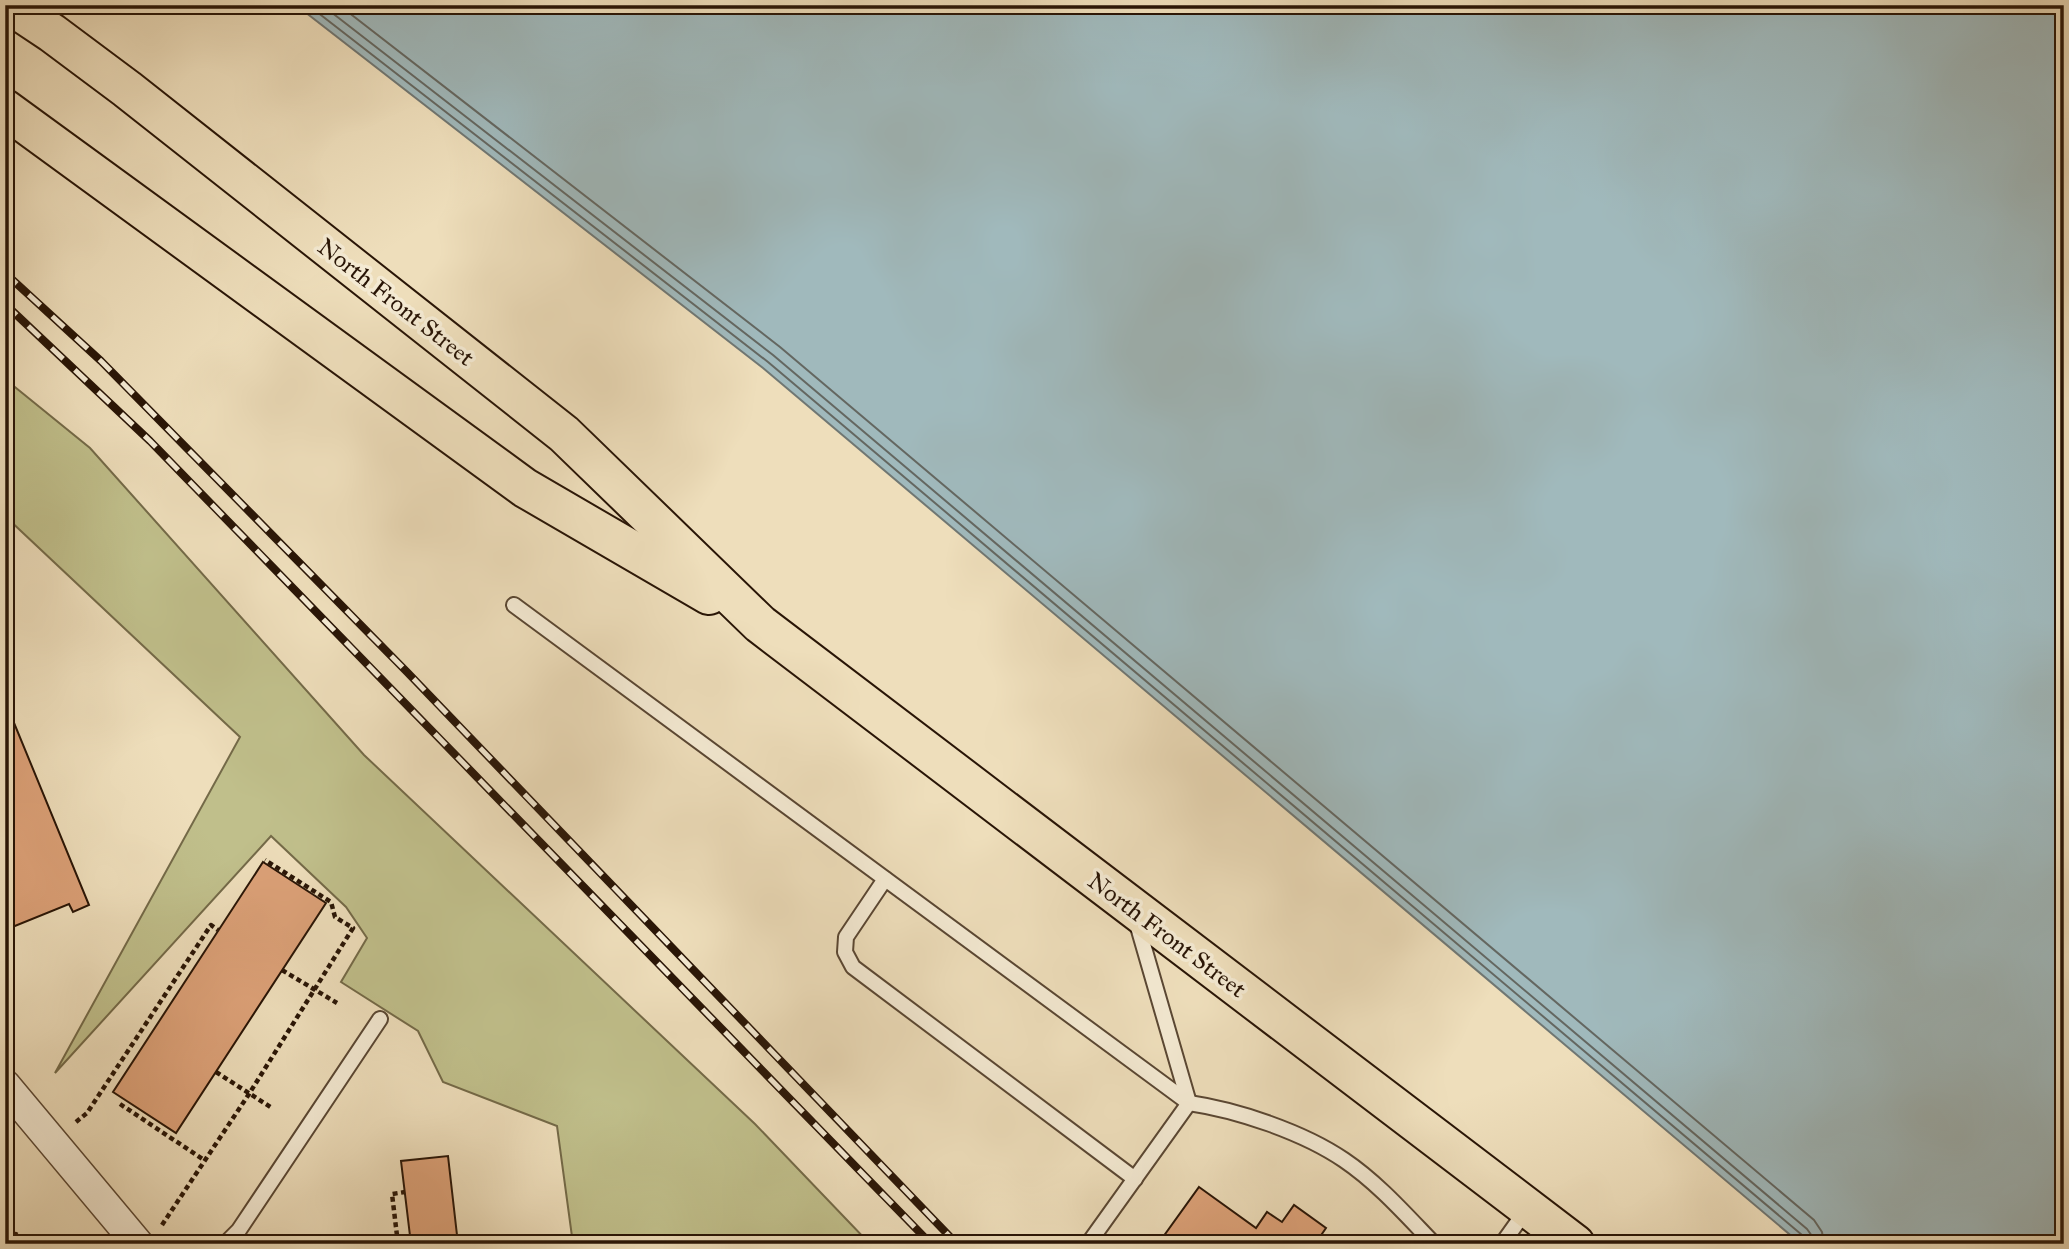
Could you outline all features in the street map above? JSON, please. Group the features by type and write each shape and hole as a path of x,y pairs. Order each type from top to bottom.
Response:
{"main road":[{"name":"North Front Street","path":"10,5 127,89 564,434 760,624 1576,1244"},
{"name":"North Front Street","path":"5,109 525,488 760,624"}],"street":[{"path":"5,1085 148,1238"}],"lane":[{"path":"514,605 1189,1104 1220,1108 1292,1133 1343,1159 1381,1190 1434,1244"},
{"path":"886,880 846,937 845,953 853,967 1135,1179"},
{"path":"1133,909 1189,1104"},
{"path":"225,1244 239,1230 380,1018"},
{"path":"1088,1244 1189,1104"},
{"path":"1502,1244 1527,1209"}],"path":[{"path":"148,1238 250,1094 353,928 335,917 331,902 265,860"},
{"path":"80,1118 87,1113 211,925 218,930"},
{"path":"282,970 337,1003"},
{"path":"216,1072 272,1108"},
{"path":"120,1104 204,1160"},
{"path":"398,1244 392,1194 405,1192"},
{"path":"9,1244 16,1234 30,1244"}],"shaded area":[{"path":"5,379 90,448 364,755 755,1124 870,1244 573,1244 557,1126 443,1082 418,1031 341,982 367,938 346,907 271,836 55,1073 240,737 5,516"}],"water":[{"path":"296,5 2064,5 2064,1244 1801,1244 763,368"}],"building":[{"path":"5,701 89,905 73,912 69,904 5,930"},
{"path":"263,862 326,903 176,1133 113,1092"},
{"path":"448,1156 458,1244 411,1244 401,1161"},
{"path":"1199,1187 1256,1228 1267,1212 1282,1222 1294,1205 1326,1228 1315,1244 1158,1244"}],"railway":[{"path":"5,273 101,361 407,672 957,1244"},
{"path":"5,304 150,441 931,1244"}]}
